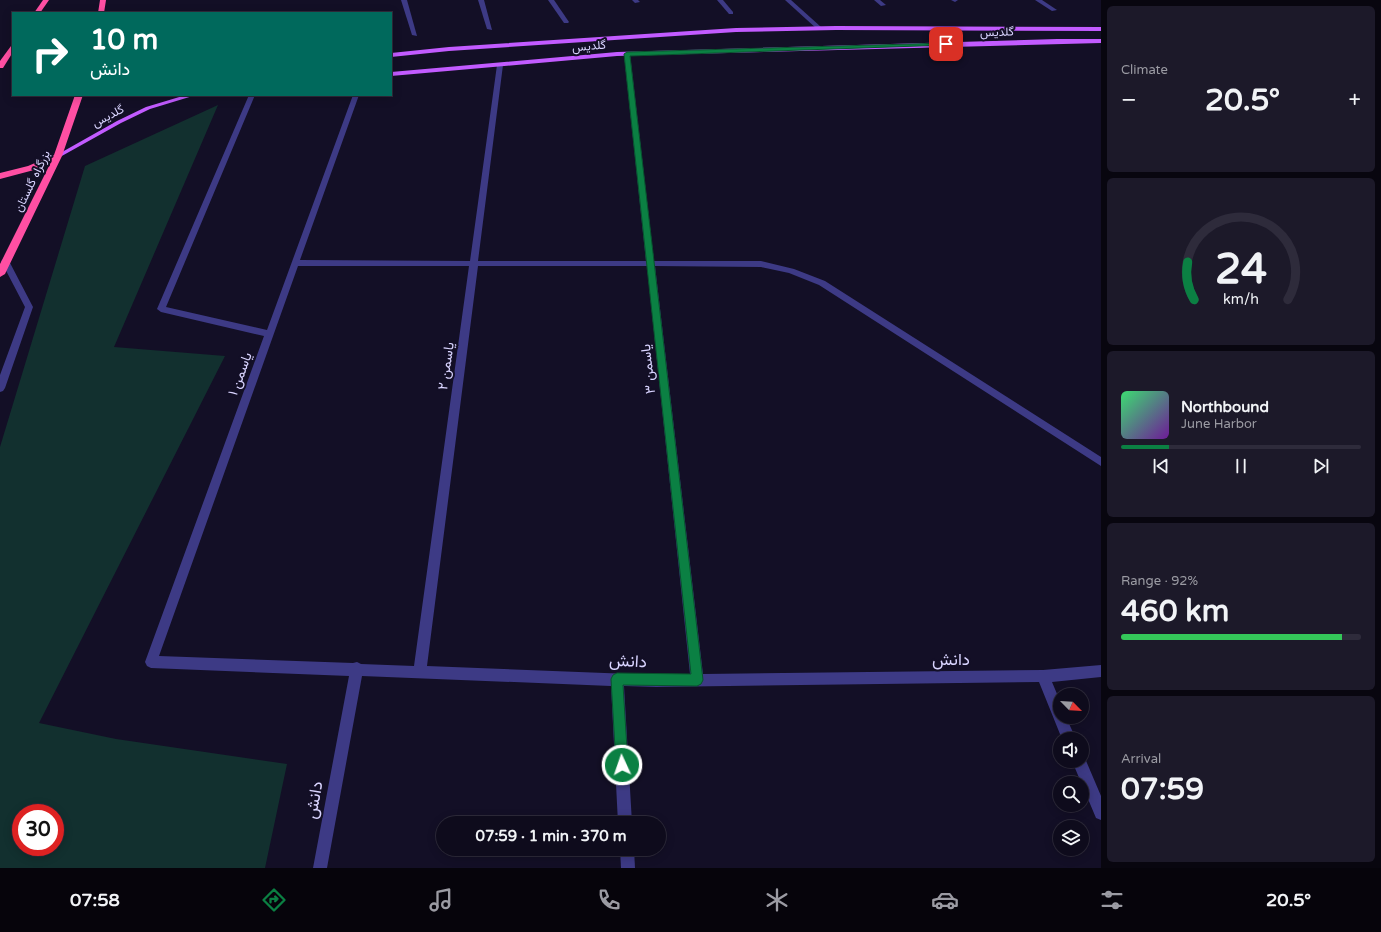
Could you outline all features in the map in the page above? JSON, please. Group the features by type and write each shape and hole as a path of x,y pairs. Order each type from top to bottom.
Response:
{"highway":[{"path":"38,12 46,0"},
{"path":"101,12 103,0"},
{"path":"0,66 12,48"},
{"path":"0,66 12,61"},
{"name":"بزرگراه گلستان","path":"0,274 5,261 58,156 79,96"},
{"path":"0,176 31,168 58,156"}],"main road":[{"name":"گلدیس","path":"392,55 448,49 736,30 819,28 1101,29"},
{"name":"گلدیس","path":"392,74 627,54 1057,41 1101,41"},
{"name":"گلدیس","path":"58,156 118,122 148,108 189,96"}],"street":[{"path":"404,0 415,35"},
{"path":"481,0 490,29"},
{"path":"551,0 566,22"},
{"path":"720,0 731,13"},
{"path":"788,0 819,28"},
{"path":"877,0 883,4"},
{"path":"1038,0 1054,10"},
{"name":"یاسمن ۳","path":"627,54 697,680"},
{"name":"یاسمن ۲","path":"420,671 500,65"},
{"path":"252,96 161,309 270,334"},
{"name":"یاسمن ۱","path":"356,96 151,662 357,668"},
{"path":"0,388 29,307 5,261"},
{"path":"295,263 760,264 792,271 822,283 1101,462"},
{"name":"دانش","path":"320,868 357,668 656,681 1043,676 1101,671"},
{"path":"1043,676 1066,732"},
{"path":"617,679 625,816"},
{"path":"1082,768 1101,813"},
{"path":"627,856 628,868"}],"green space":[{"path":"218,105 114,347 225,356 39,723 116,739 287,764 265,868 0,868 0,447 85,166"}],"route":[{"path":"622,765 617,679 656,681 697,680 627,54 946,44"}]}
